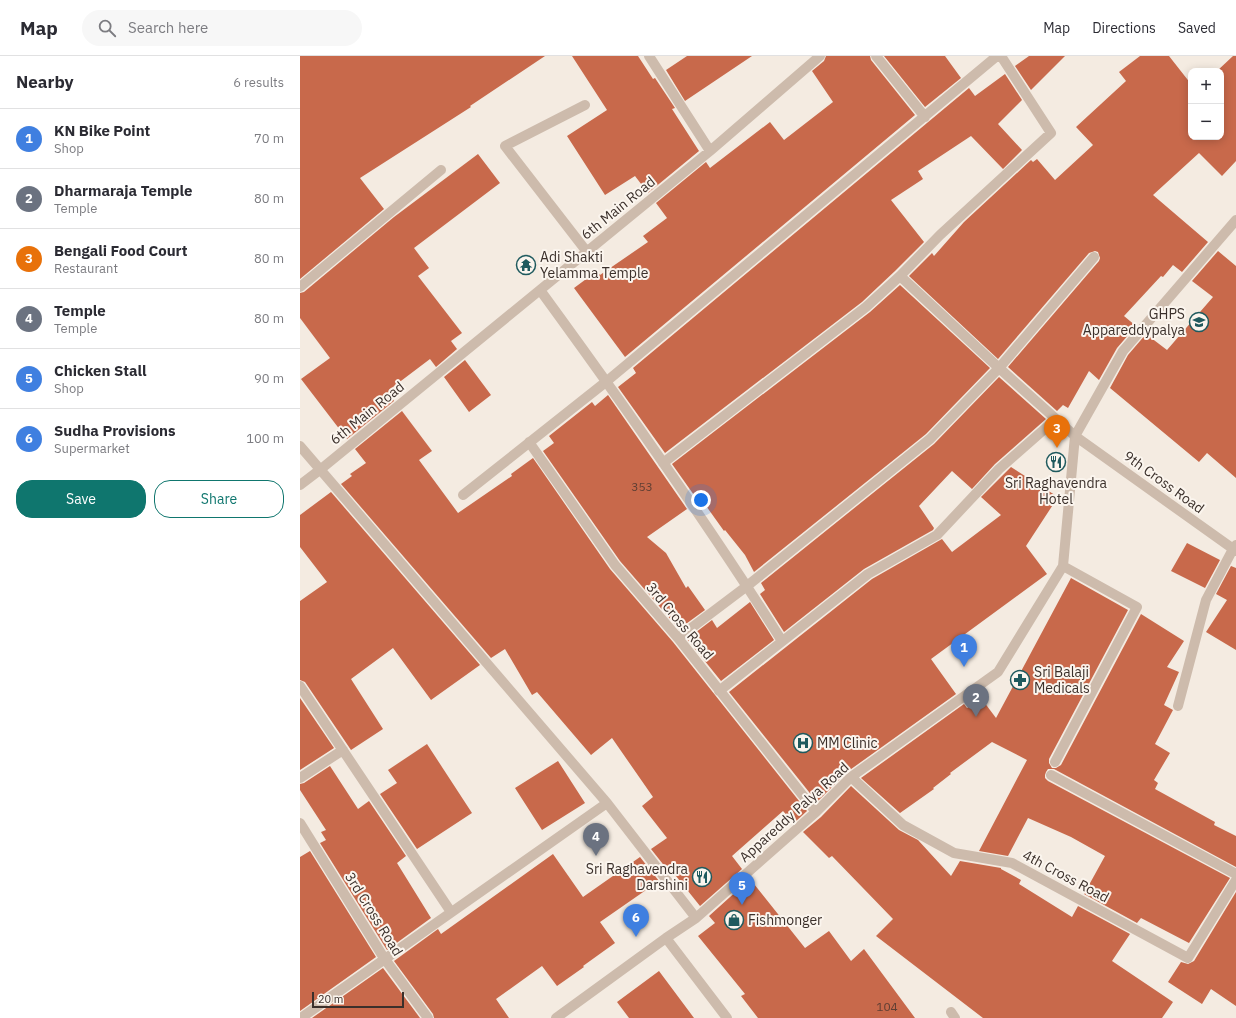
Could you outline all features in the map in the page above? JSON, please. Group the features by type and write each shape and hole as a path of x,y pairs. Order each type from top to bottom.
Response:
{"street":[{"path":"649,56 710,151"},
{"name":"6th Main Road","path":"300,485 710,151 820,56"},
{"path":"876,56 925,117"},
{"path":"463,495 607,381 997,56"},
{"path":"663,463 866,307 900,276 940,235 1051,133 1001,56"},
{"path":"586,105 505,146 587,252"},
{"path":"300,287 441,170"},
{"name":"Appareddy Palya Road","path":"556,1018 696,918 816,812 851,777 998,672 1063,566 1075,436 1123,351 1236,220"},
{"path":"678,638 747,586 930,439 999,368 1094,257"},
{"name":"9th Cross Road","path":"900,276 1075,436 1235,548"},
{"path":"540,290 607,381 747,586 782,641"},
{"path":"720,691 868,574 937,535 999,469 1056,419"},
{"name":"3rd Cross Road","path":"529,442 615,565 678,638 816,812"},
{"path":"300,446 607,803 696,918"},
{"path":"1178,706 1206,600 1235,548"},
{"path":"1055,762 1137,607 1063,566"},
{"path":"300,686 451,912"},
{"path":"300,778 343,750"},
{"path":"1051,775 1236,874"},
{"name":"4th Cross Road","path":"851,777 903,825 954,853 1012,863 1188,958 1236,880"},
{"path":"301,1018 384,958 607,803"},
{"name":"3rd Cross Road","path":"300,823 384,958 428,1018"},
{"path":"666,938 728,1018"}],"building":[{"path":"300,56 545,56 470,106 471,107 360,178 384,209 300,279"},
{"path":"572,56 638,56 675,108 672,109 699,151 648,193 635,176 605,195 567,136 607,110"},
{"path":"687,56 752,56 685,101 666,70"},
{"path":"826,56 870,56 871,60 915,115 625,357 574,288 597,271 600,275 648,242 643,236 667,218 656,203 706,162 710,168 770,122 784,140 833,102 812,71 824,61"},
{"path":"884,56 945,56 961,78 925,107"},
{"path":"1029,56 1065,56 1031,90 1015,66"},
{"path":"1140,56 1169,56 1188,80 1188,140 1224,140 1224,68 1220,68 1233,56 1236,56 1236,161 1222,176 1199,153 1153,195 1208,242 1182,272 1173,265 1124,316 1136,326 1117,348 1099,380 1089,371 1068,408 1063,405 1057,411 1008,367 1099,261 1100,258 1098,252 1095,251 1089,253 998,359 909,276 932,253 934,256 964,222 1031,160 1033,162 1037,159 1055,180 1093,145 1076,127 1126,81 1119,72"},
{"path":"1005,74 1022,100 998,124 1022,150 1003,169 971,136 918,171 923,179 891,200 924,242 862,302 665,453 618,387 636,373 633,368 969,88 975,96"},
{"path":"478,154 500,183 414,248 429,268 418,276 462,333 451,341 457,349 436,367 430,359 389,390 394,397 392,398 394,401 347,439 301,379 330,358 300,318 300,293 304,292 394,217"},
{"path":"1218,251 1236,266 1236,478 1207,453 1199,462 1110,388 1128,355 1146,334 1167,350 1213,297 1192,281"},
{"path":"900,285 990,368 926,434 754,572 745,555 725,530 724,531 704,503 701,505 672,464 870,312"},
{"path":"465,360 491,395 469,412 444,377"},
{"path":"999,377 1046,419 995,464 972,489 952,471 919,506 934,528 933,530 864,569 784,632 760,594 765,590 761,583 934,444"},
{"path":"608,395 687,509 647,537 666,553 686,588 688,586 705,610 679,629 620,561 543,451 554,443 549,436 592,402 595,406"},
{"path":"402,411 432,451 419,460 458,513 512,476 511,474 533,458 610,569 673,642 807,811 794,823 783,811 732,856 742,869 700,906 672,871 670,873 651,849 667,838 642,806 653,797 612,738 591,755 537,692 532,695 505,649 491,658 341,484 352,476 350,474 366,463 355,449"},
{"path":"1011,467 1058,497 1026,546 1047,574 931,659 956,694 847,772 817,802 729,692 872,579 942,539 952,552 1001,515 981,497"},
{"path":"331,492 480,665 431,700 393,648 351,679 383,729 351,750 305,682 300,680 300,601 327,582 300,547 300,515"},
{"path":"1187,543 1220,560 1205,588 1171,571"},
{"path":"1231,566 1236,568 1236,650 1206,632 1227,600 1216,594"},
{"path":"1071,578 1128,610 1049,759 1049,763 1052,768 1056,768 1061,765 1141,614 1184,641 1167,667 1179,672 1164,705 1173,710 1155,744 1170,753 1154,780 1158,783 1155,789 1215,822 1214,825 1236,836 1236,867 1054,769 1048,769 1045,778 1048,781 1230,878 1189,943 1141,918 1137,923 1084,894 1105,856 1071,837 1028,818 1008,856 979,851 1027,760 992,742 950,773 951,774 933,788 934,789 900,813 861,778 964,704 967,708 981,698 996,718"},
{"path":"750,602 774,640 721,681 687,639 712,620 717,628"},
{"path":"300,698 334,748 300,770"},
{"path":"427,744 472,813 417,849 380,794 397,783 388,770"},
{"path":"558,761 585,803 542,830 515,788"},
{"path":"330,766 358,809 369,801 406,856 397,863 431,918 387,950 320,843 326,840 321,832 326,830 300,790 300,784 304,783"},
{"path":"851,786 899,830 918,840 951,876 960,861 1001,868 1021,880 1019,884 1072,917 1078,906 1130,934 1112,961 1173,1002 1162,1018 983,1018 876,936 893,919 832,856 829,858 803,832 821,817"},
{"path":"310,851 376,957 300,1011 300,857"},
{"path":"553,854 583,897 640,857 659,881 600,922 615,943 583,966 584,967 557,986 542,966 496,999 509,1018 434,1018 433,1014 394,961 438,929 441,934"},
{"path":"750,879 805,948 829,931 851,961 864,949 915,1018 758,1018 741,996 745,994 698,936 715,923 709,916"},
{"path":"1236,892 1236,1006 1211,989 1202,1004 1168,982 1181,962 1188,964 1194,961"},
{"path":"383,968 420,1018 312,1018"},
{"path":"659,971 694,1018 629,1018 617,1002"}],"place":[{"name":"Adi Shakti Yelamma Temple","path":"526,265"},
{"name":"GHPS Appareddypalya","path":"1199,322"},
{"name":"Bengali Food Court","path":"1057,448"},
{"name":"Sri Raghavendra Hotel","path":"1056,462"},
{"name":"KN Bike Point","path":"964,667"},
{"name":"Sri Balaji Medicals","path":"1020,680"},
{"name":"Dharmaraja Temple","path":"976,717"},
{"name":"MM Clinic","path":"803,743"},
{"name":"Temple","path":"596,856"},
{"name":"Sri Raghavendra Darshini","path":"702,877"},
{"name":"Chicken Stall","path":"742,905"},
{"name":"Fishmonger","path":"734,920"},
{"name":"Sudha Provisions","path":"636,937"}]}
